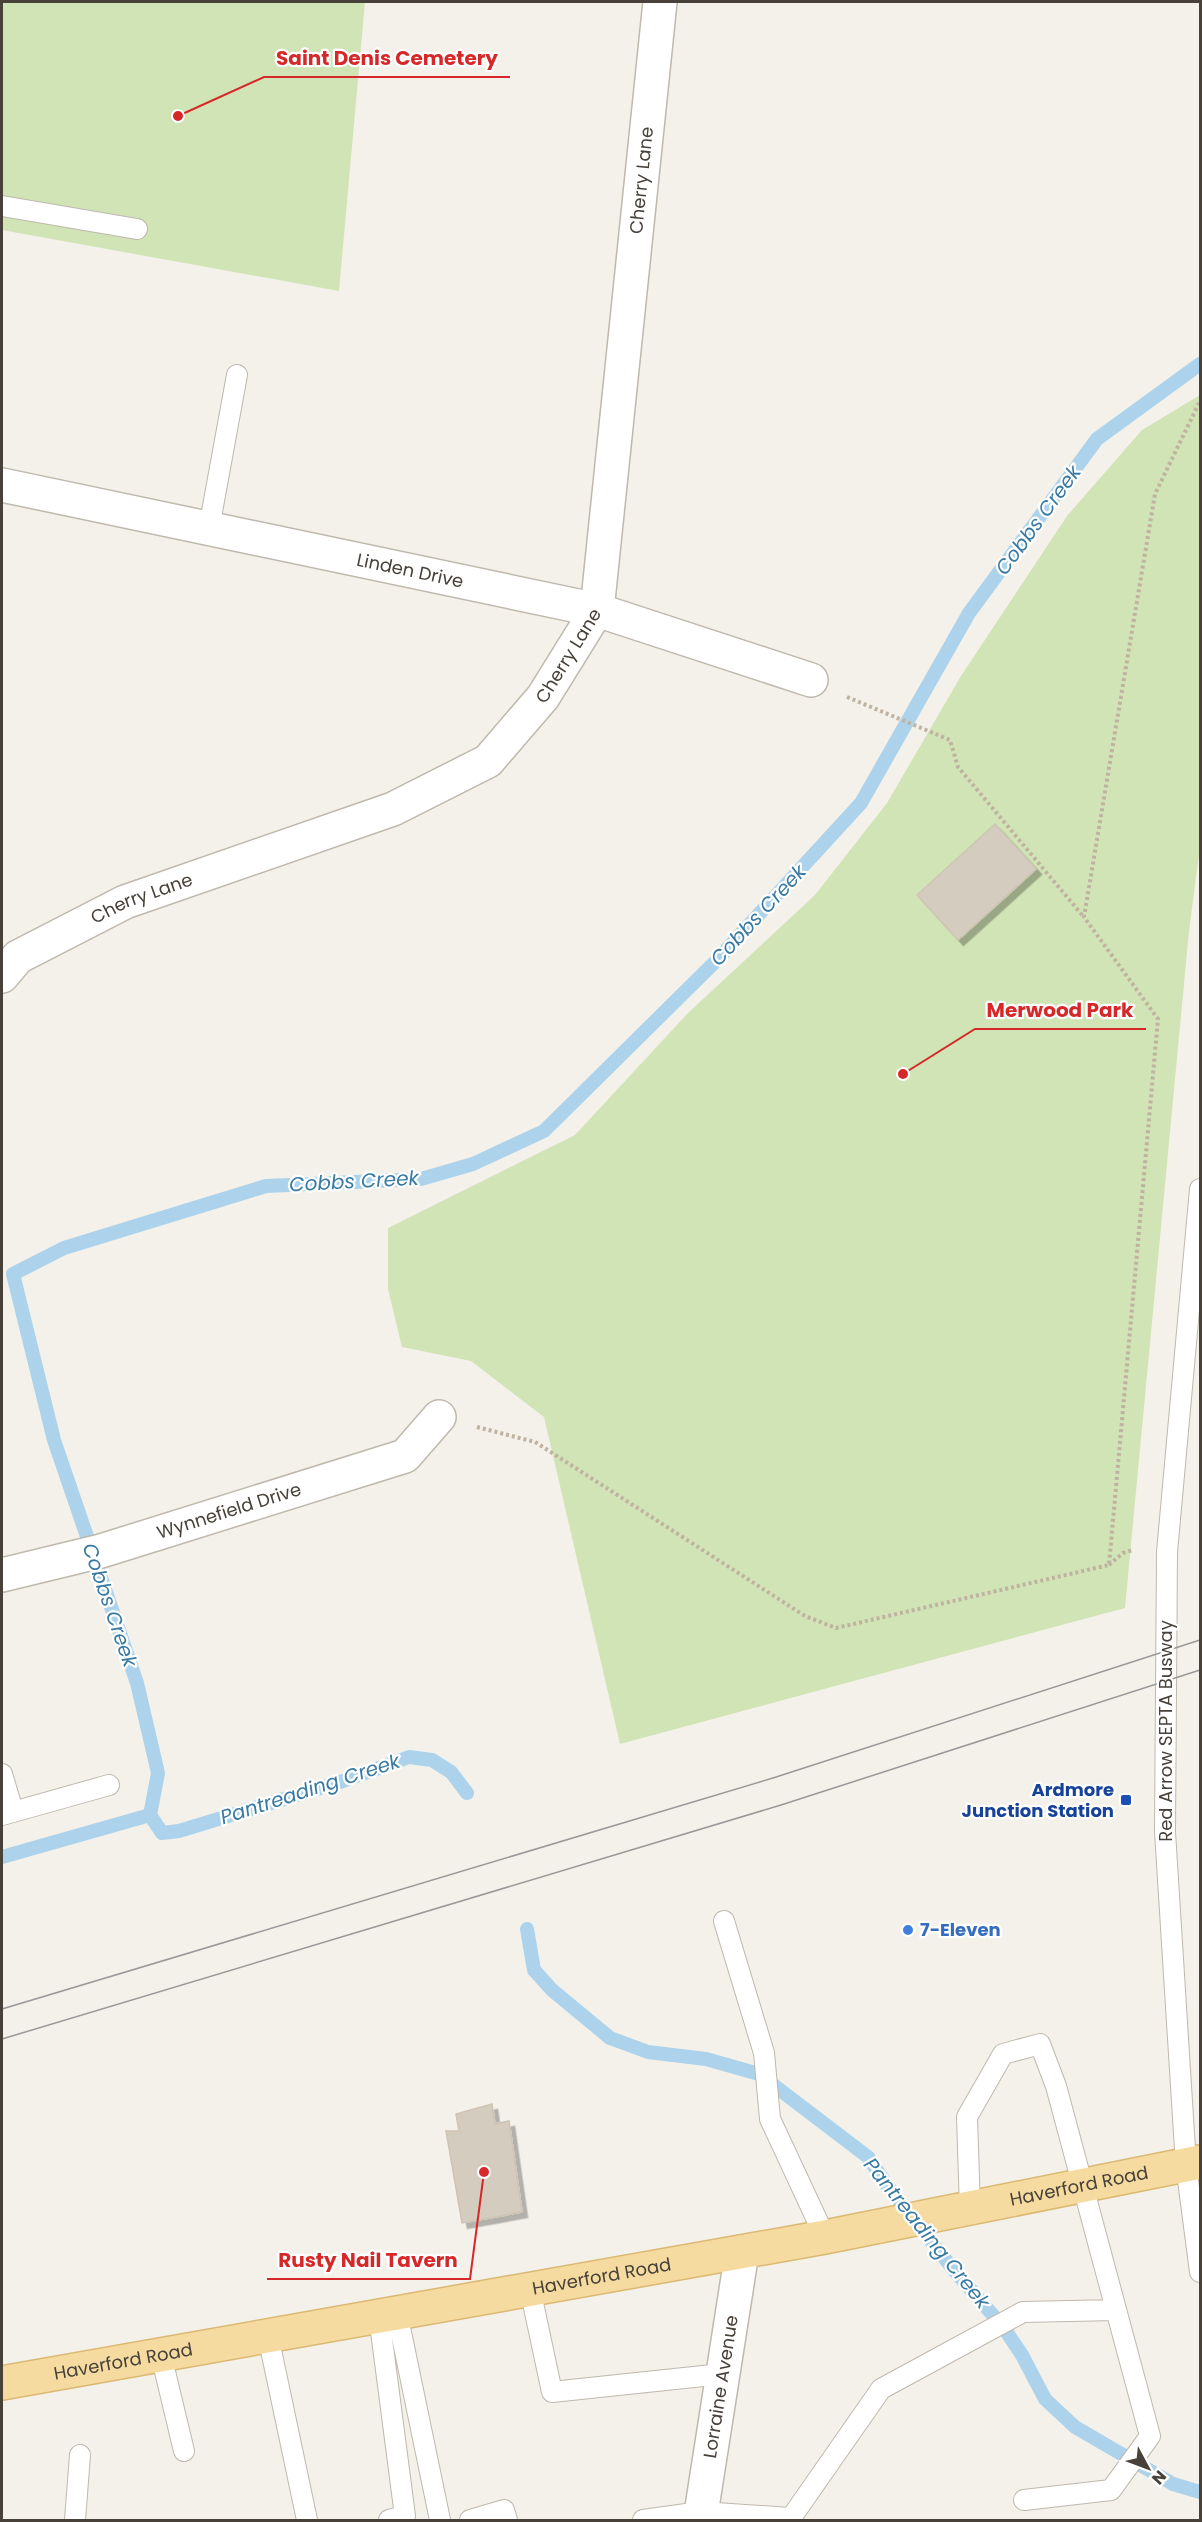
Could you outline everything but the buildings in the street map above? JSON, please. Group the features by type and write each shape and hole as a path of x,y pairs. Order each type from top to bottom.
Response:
{"main road":[{"name":"Haverford Road","path":"2,2383 825,2237 1193,2163"}],"street":[{"name":"Cherry Lane","path":"2,976 18,957 125,902 393,809 488,760 543,698 597,610 660,2"},
{"name":"Linden Drive","path":"2,485 597,610 811,680"},
{"name":"Wynnefield Drive","path":"2,1575 101,1551 405,1456 439,1417"},
{"name":"Lorraine Avenue","path":"700,2516 742,2252"}],"lane":[{"path":"2,206 136,229"},
{"path":"209,528 237,375"},
{"name":"Red Arrow SEPTA Busway","path":"1200,1190 1167,1552 1165,1832 1200,2272"},
{"path":"2,1774 7,1813 109,1785"},
{"path":"724,1921 764,2053 770,2119 825,2237"},
{"path":"958,2211 967,2117 1003,2054 1040,2044 1056,2086 1150,2436 1111,2490 1024,2500"},
{"path":"530,2289 552,2392 722,2374"},
{"path":"643,2520 700,2516 791,2519 881,2389 1023,2312 1116,2310"},
{"path":"388,2315 405,2516 389,2520"},
{"path":"388,2315 440,2520"},
{"path":"268,2336 307,2520"},
{"path":"161,2355 184,2451"},
{"path":"75,2520 80,2455"},
{"path":"470,2520 504,2510 507,2520"}],"path":[{"path":"1084,917 1155,495 1200,401"},
{"path":"439,1417 535,1442 805,1616 836,1628 1109,1565 1158,1019 1084,917 958,767 950,740 861,703"}],"green space":[{"path":"2,2 365,2 339,291 2,230"},
{"path":"1200,395 1200,847 1189,931 1125,1608 620,1744 544,1417 471,1361 402,1347 388,1289 388,1228 575,1135 688,1013 815,895 887,803 961,676 1067,516 1142,430"}],"waterway":[{"name":"Cobbs Creek","path":"2,1857 150,1815 158,1773 137,1683 54,1440 13,1274 64,1248 266,1186 421,1179 473,1164 544,1131 715,962 861,803 969,613 1097,439 1200,364"},
{"name":"Pantreading Creek","path":"150,1815 162,1833 179,1831 343,1781 409,1757 432,1760 451,1772 467,1793"},
{"name":"Pantreading Creek","path":"527,1929 534,1970 552,1990 610,2038 648,2052 706,2059 759,2074 868,2157 886,2184 953,2269 1004,2328 1022,2355 1045,2399 1075,2427 1173,2484 1200,2492"}],"tram line":[{"path":"2,2009 773,1778 1200,1640"},
{"path":"2,2039 781,1805 1200,1670"}],"place":[{"name":"Saint Denis Cemetery","path":"178,116"},
{"name":"Merwood Park","path":"903,1074"},
{"name":"Ardmore Junction Station","path":"1126,1800"},
{"name":"7-Eleven","path":"908,1930"},
{"name":"Rusty Nail Tavern","path":"484,2172"}]}
